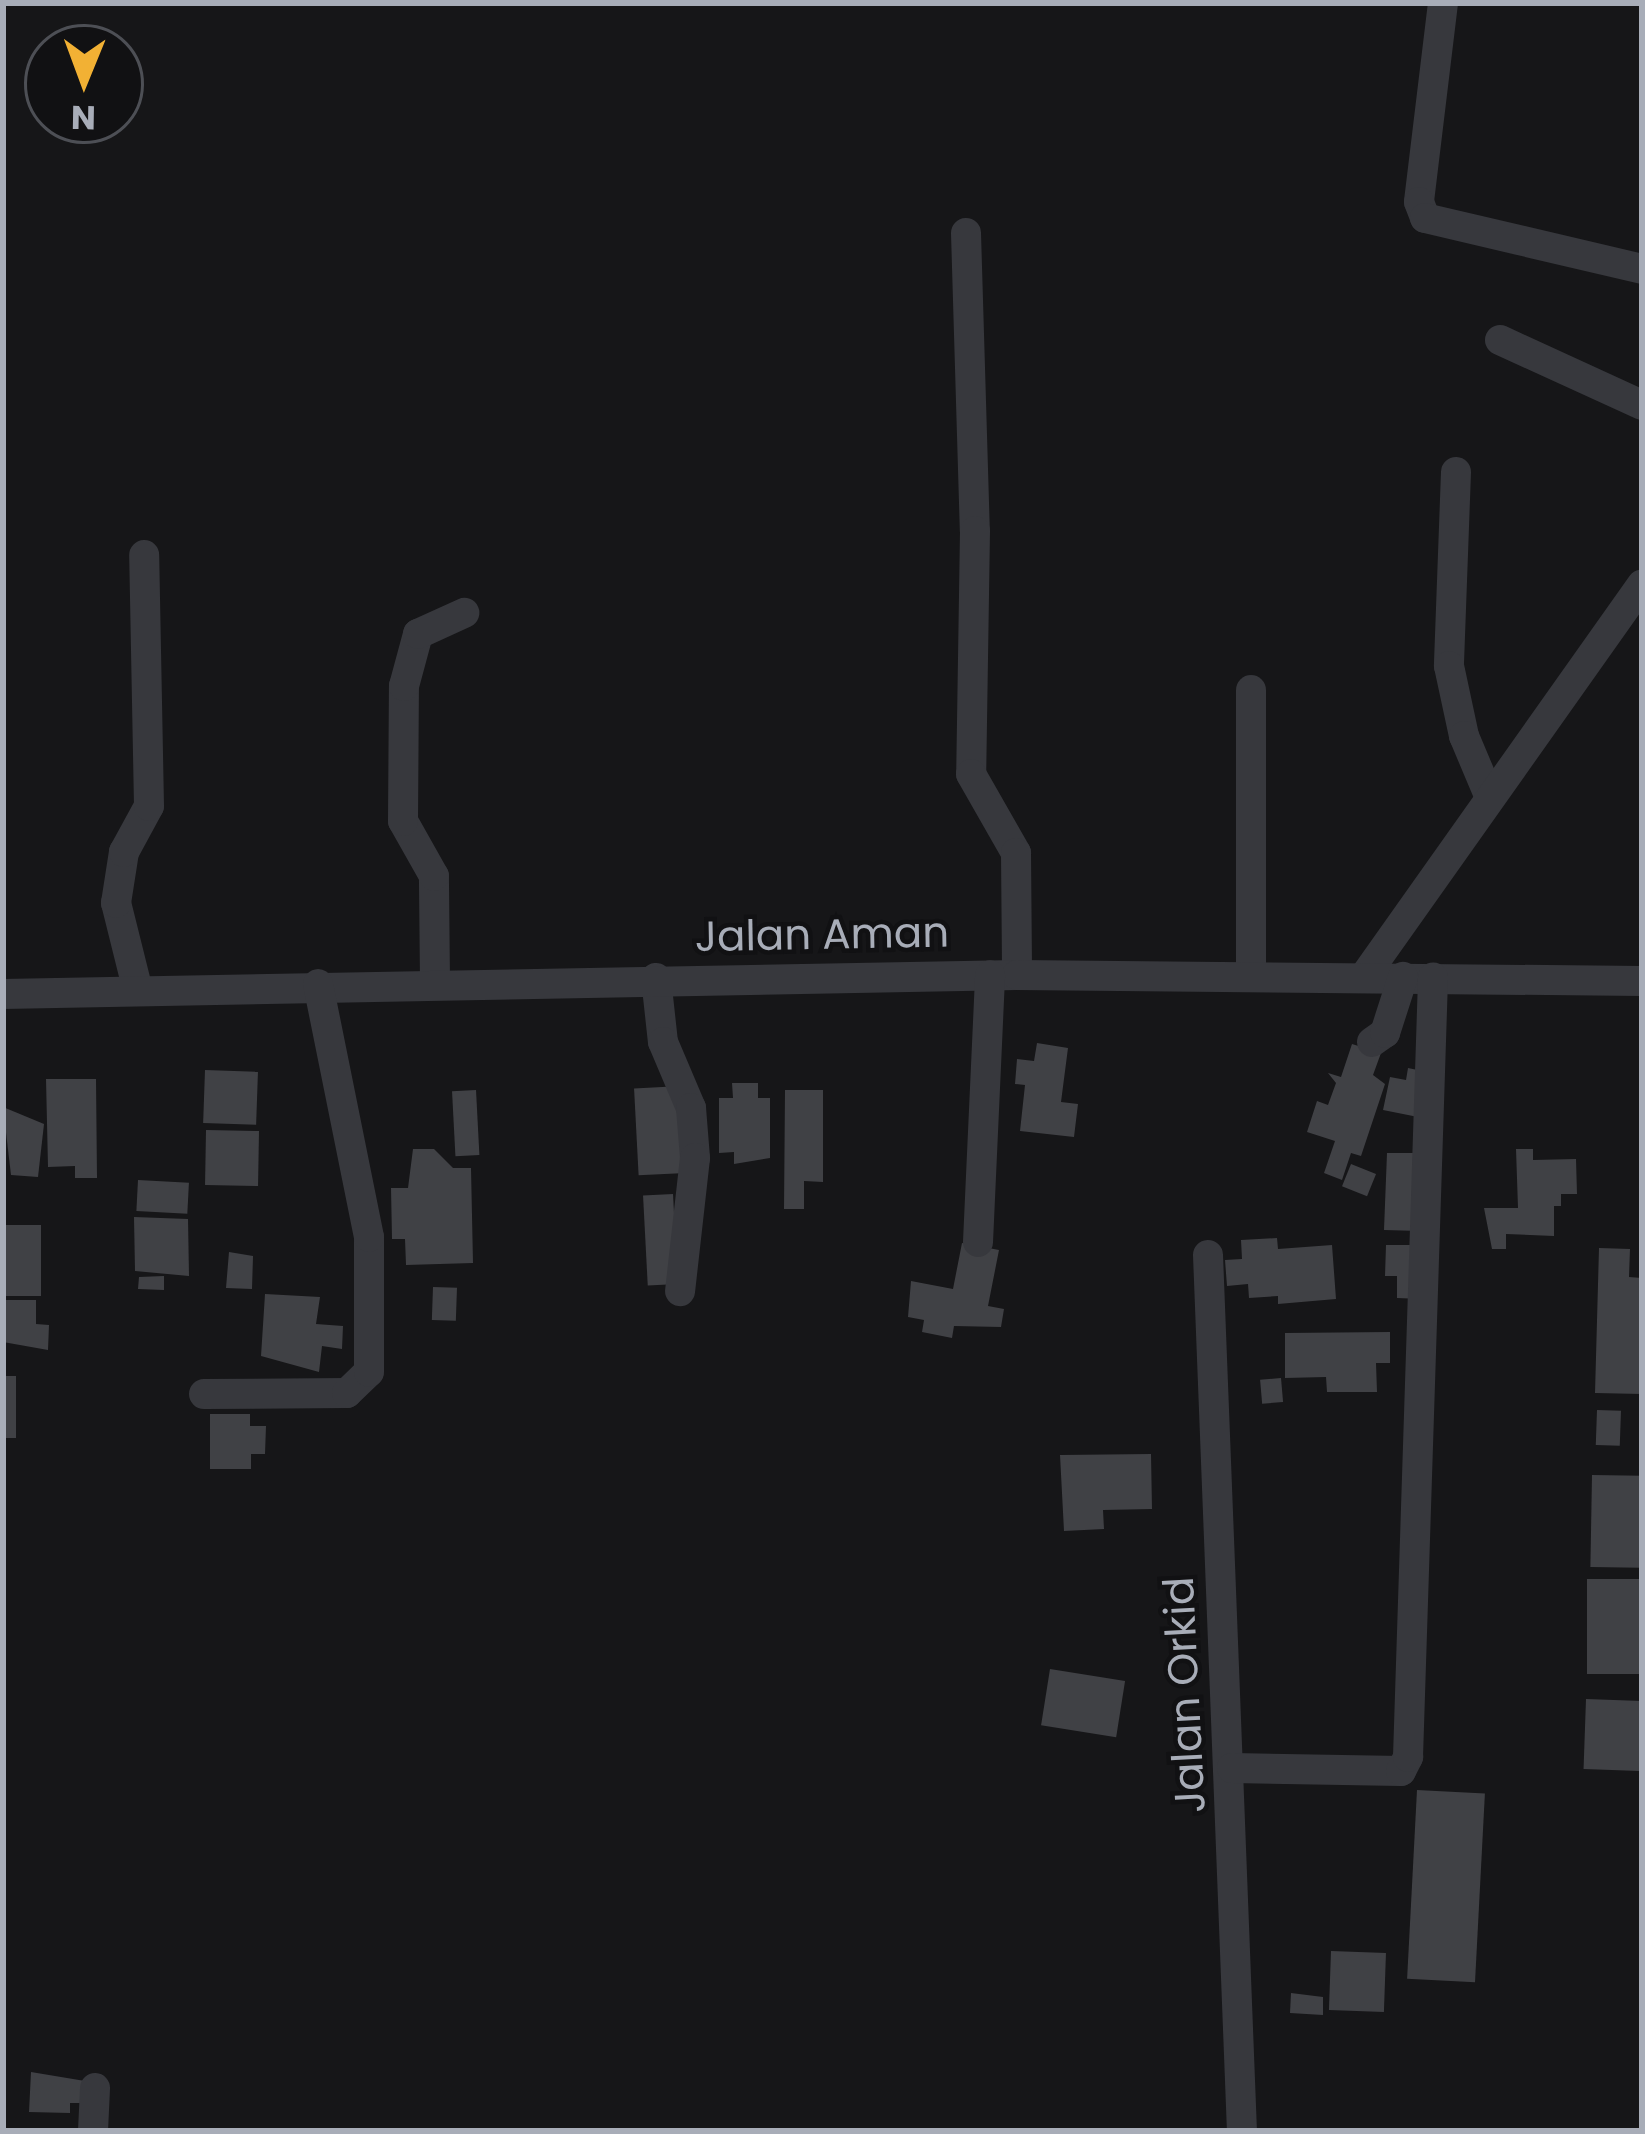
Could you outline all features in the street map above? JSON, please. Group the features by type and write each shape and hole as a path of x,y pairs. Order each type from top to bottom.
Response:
{"street":[{"path":"1443,3 1419,202 1425,218 1642,269"},
{"path":"966,233 975,531 970,774 1016,854 978,1243"},
{"path":"1500,340 1642,405"},
{"path":"1456,472 1449,666 1464,736 1490,798"},
{"path":"138,991 116,890 124,852 148,806 145,555"},
{"path":"1364,976 1642,584"},
{"path":"435,980 434,876 403,821 404,686 418,634 464,614"},
{"path":"1250,690 1251,976"},
{"name":"Jalan Aman","path":"3,994 435,980 1003,975 1642,981"},
{"path":"1372,1042 1384,1033 1418,977"},
{"path":"1232,1768 1401,1771 1408,1756 1418,977"},
{"path":"656,978 664,1042 692,1125 693,1204 680,1291"},
{"path":"204,1394 347,1393 370,1372 369,1238 317,984"},
{"name":"Jalan Orkid","path":"1208,1255 1232,1768 1242,2131"},
{"path":"93,2131 95,2088"}],"building":[{"path":"1037,1043 1068,1048 1061,1102 1078,1104 1074,1137 1020,1131 1025,1085 1015,1084 1017,1059 1034,1061"},
{"path":"1352,1044 1381,1053 1373,1075 1385,1084 1361,1156 1351,1153 1342,1180 1324,1173 1335,1141 1307,1132 1317,1101 1328,1105 1336,1083 1328,1073 1341,1077"},
{"path":"1408,1068 1427,1072 1418,1117 1383,1110 1390,1077 1406,1080"},
{"path":"205,1070 258,1072 256,1125 203,1123"},
{"path":"46,1079 96,1079 97,1178 75,1178 75,1166 48,1167"},
{"path":"732,1083 758,1083 758,1098 770,1098 770,1158 734,1164 734,1152 719,1153 719,1098 733,1098"},
{"path":"681,1086 686,1173 639,1175 634,1088"},
{"path":"476,1090 479,1155 455,1156 452,1091"},
{"path":"785,1090 823,1090 823,1182 804,1181 804,1209 784,1209"},
{"path":"3,1107 44,1124 38,1177 11,1175"},
{"path":"206,1130 259,1131 258,1186 205,1185"},
{"path":"413,1149 434,1149 453,1168 471,1168 473,1263 406,1265 405,1239 392,1239 391,1188 408,1188"},
{"path":"1516,1149 1533,1149 1533,1160 1576,1159 1577,1194 1561,1194 1561,1206 1554,1206 1554,1236 1506,1234 1506,1249 1492,1249 1484,1208 1518,1208"},
{"path":"1387,1153 1414,1153 1420,1231 1384,1230"},
{"path":"1351,1164 1376,1174 1367,1196 1342,1186"},
{"path":"138,1180 189,1183 187,1214 136,1211"},
{"path":"673,1194 678,1284 648,1285 643,1196"},
{"path":"134,1217 188,1219 189,1276 135,1271"},
{"path":"3,1225 41,1225 41,1296 3,1296"},
{"path":"1277,1238 1278,1249 1332,1245 1336,1299 1278,1304 1278,1296 1249,1298 1248,1284 1227,1286 1225,1260 1242,1259 1241,1240"},
{"path":"962,1243 999,1250 988,1306 1004,1309 1001,1327 954,1326 952,1338 922,1332 924,1320 908,1317 911,1281 953,1289"},
{"path":"1386,1245 1422,1245 1422,1299 1397,1298 1397,1276 1385,1276"},
{"path":"1599,1248 1630,1249 1629,1277 1642,1278 1642,1394 1595,1393"},
{"path":"229,1252 253,1256 252,1289 226,1288"},
{"path":"164,1276 164,1290 138,1289 139,1277"},
{"path":"433,1287 457,1288 456,1321 432,1320"},
{"path":"265,1294 320,1297 316,1324 343,1326 342,1349 322,1346 319,1372 261,1356"},
{"path":"3,1300 36,1300 36,1324 49,1325 48,1350 3,1342"},
{"path":"1390,1332 1390,1363 1376,1363 1377,1392 1327,1392 1326,1377 1285,1378 1285,1333"},
{"path":"3,1376 16,1376 16,1438 3,1438"},
{"path":"1281,1378 1283,1402 1262,1404 1260,1380"},
{"path":"1597,1410 1621,1411 1620,1446 1596,1445"},
{"path":"210,1414 250,1414 250,1426 266,1426 265,1454 251,1454 251,1469 210,1469"},
{"path":"1151,1454 1152,1509 1103,1510 1104,1529 1064,1531 1060,1455"},
{"path":"1592,1475 1642,1476 1640,1568 1590,1567"},
{"path":"1587,1579 1642,1579 1642,1674 1587,1674"},
{"path":"1050,1669 1125,1681 1116,1737 1041,1725"},
{"path":"1586,1699 1642,1701 1640,1771 1584,1769"},
{"path":"1417,1790 1485,1794 1475,1982 1407,1979"},
{"path":"1331,1951 1386,1953 1384,2012 1329,2010"},
{"path":"1291,1993 1323,1997 1323,2015 1290,2013"},
{"path":"31,2072 85,2081 84,2103 70,2103 70,2113 29,2112"}]}
